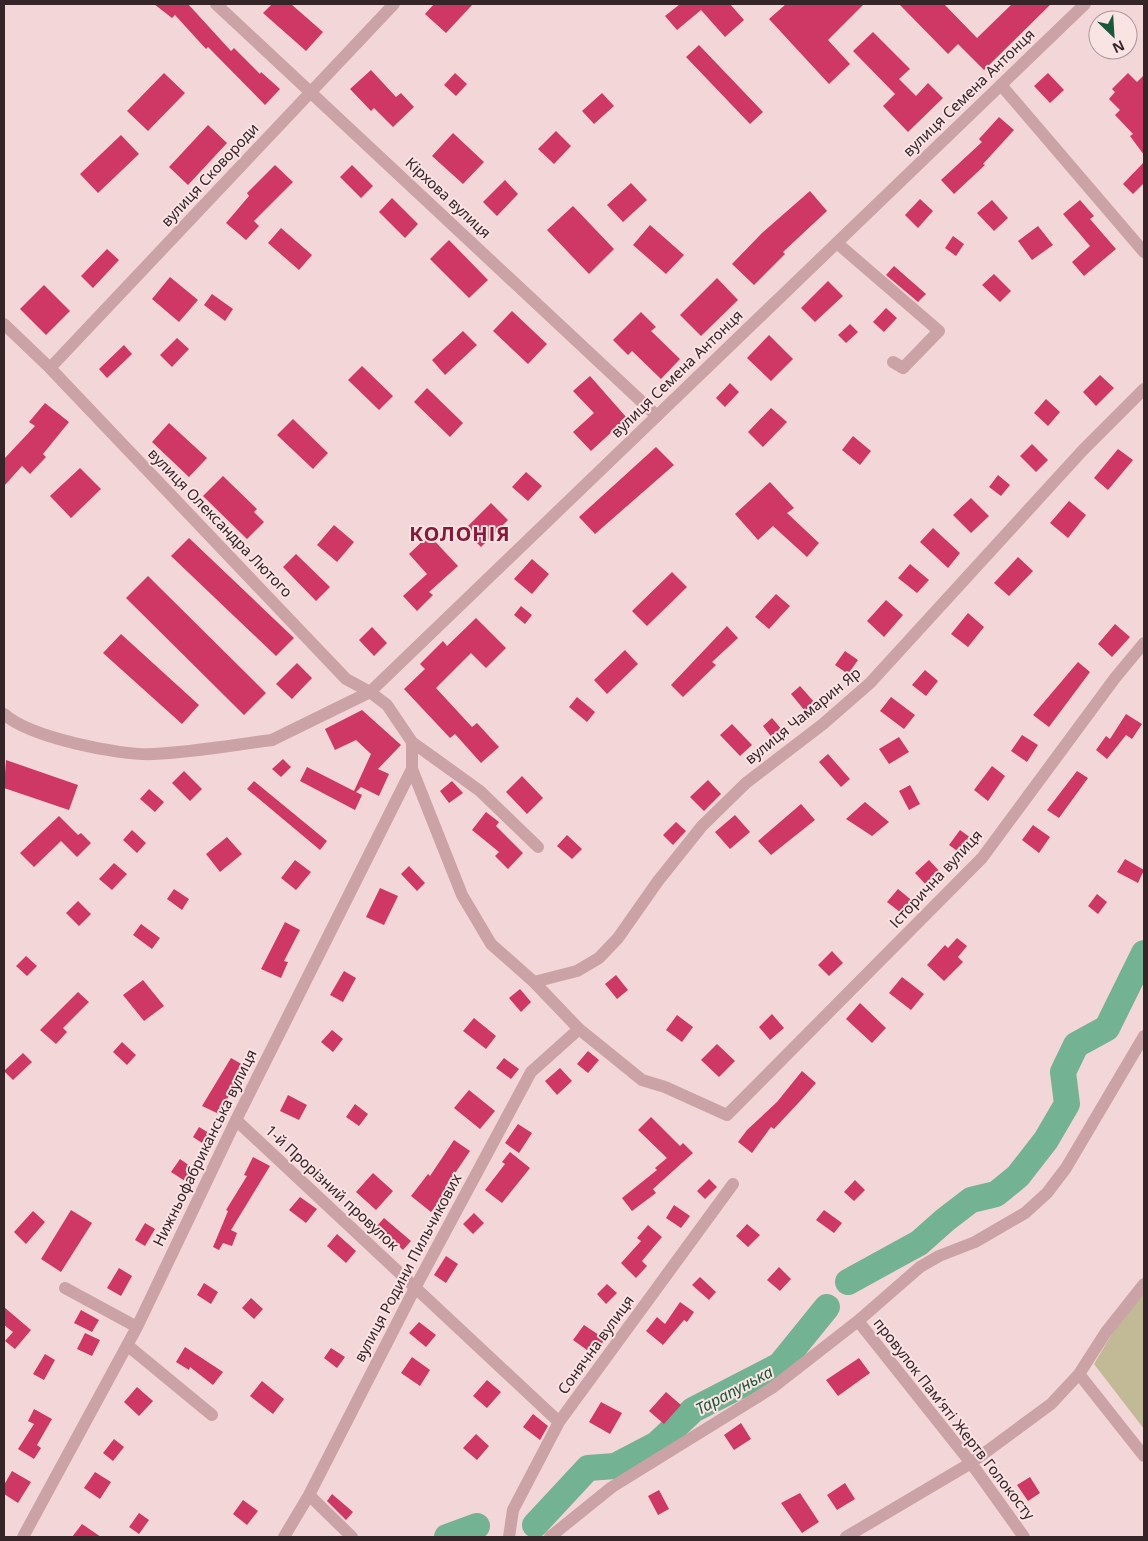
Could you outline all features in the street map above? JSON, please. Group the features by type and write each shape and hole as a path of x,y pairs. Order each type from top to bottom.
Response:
{"street":[{"name":"Кірхова вулиця","path":"216,4 657,416"},
{"name":"вулиця Сковороди","path":"50,368 394,4"},
{"name":"вулиця Семена Антонця","path":"4,714 21,725 82,745 152,754 272,740 370,692 1085,4"},
{"path":"1001,85 1144,252"},
{"path":"837,243 939,331 903,368 893,362"},
{"name":"вулиця Олександра Лютого","path":"4,324 50,368 346,679 370,692 387,705 412,742 480,791 538,848"},
{"name":"вулиця Чамарин Яр","path":"534,982 576,971 600,958 618,938 658,881 702,826 746,783 823,724 870,683 1083,450 1144,389"},
{"name":"Історична вулиця","path":"579,1029 642,1080 665,1087 727,1115 982,858 1115,678 1144,643"},
{"path":"412,742 412,769 462,895 491,944 534,982 579,1029"},
{"name":"Нижньофабриканська вулиця","path":"23,1537 137,1327 236,1120 412,769"},
{"name":"вулиця Родини Пильчикових","path":"284,1537 309,1495 415,1288 531,1072 579,1029"},
{"path":"550,1537 612,1487 772,1388 858,1321 920,1267 998,1229 1025,1213 1048,1193 1066,1168 1144,1036"},
{"name":"1-й Прорізний провулок","path":"236,1120 559,1422"},
{"name":"Сонячна вулиця","path":"509,1537 513,1510 559,1422 733,1184"},
{"path":"846,1537 971,1463 1051,1404 1079,1374 1106,1332 1144,1284"},
{"path":"65,1288 137,1327"},
{"name":"провулок Памʼяті Жертв Голокосту","path":"858,1321 971,1463 1024,1537"},
{"path":"127,1345 212,1415"},
{"path":"1079,1374 1144,1456"},
{"path":"309,1495 352,1537"}],"shaded area":[{"path":"1144,1291 1144,1429 1094,1364 1119,1322"}],"building":[{"path":"154,4 188,4 231,51 234,48 260,74 261,72 280,89 265,105 208,47 206,49 175,15 172,18"},
{"path":"272,4 291,4 323,32 306,51 263,13"},
{"path":"434,4 473,4 446,33 425,14"},
{"path":"680,4 730,4 744,20 725,37 701,10 677,30 665,16"},
{"path":"786,4 864,4 828,40 850,64 829,84 769,19"},
{"path":"899,4 944,4 977,38 1012,4 1051,4 984,70 958,44 948,54"},
{"path":"873,32 910,69 899,79 916,96 928,83 943,98 908,132 883,106 895,94 853,51"},
{"path":"699,45 763,112 750,124 686,57"},
{"path":"371,70 396,97 401,93 414,107 393,127 374,108 371,111 350,89"},
{"path":"164,73 185,93 148,131 127,111"},
{"path":"455,73 467,84 456,96 444,85"},
{"path":"1048,73 1064,90 1050,103 1034,86"},
{"path":"1128,73 1137,82 1144,75 1144,155 1130,136 1133,134 1115,115 1120,110 1109,99 1115,92 1112,89"},
{"path":"602,93 614,106 594,124 582,111"},
{"path":"999,117 1014,130 983,164 985,165 954,194 941,180 982,142 979,139"},
{"path":"208,125 227,143 188,185 169,167"},
{"path":"556,131 571,146 554,164 538,149"},
{"path":"453,133 484,162 463,184 432,156"},
{"path":"121,135 139,154 98,193 80,174"},
{"path":"1144,162 1144,183 1133,194 1123,184"},
{"path":"275,165 293,182 254,221 259,226 246,240 226,223 249,196 247,193"},
{"path":"352,165 373,186 361,198 340,177"},
{"path":"505,180 518,194 497,216 483,202"},
{"path":"631,183 647,200 623,222 607,205"},
{"path":"810,191 827,211 783,252 785,254 754,285 732,264 762,233"},
{"path":"392,198 418,224 405,238 379,212"},
{"path":"920,199 933,211 918,228 905,215"},
{"path":"992,200 1008,218 994,231 977,213"},
{"path":"1080,200 1094,216 1090,219 1116,249 1084,276 1072,262 1090,246 1063,214"},
{"path":"573,206 614,249 589,274 547,230"},
{"path":"650,225 684,255 666,274 633,245"},
{"path":"1038,226 1053,245 1032,260 1018,241"},
{"path":"281,228 312,255 299,270 268,243"},
{"path":"953,236 964,244 956,256 945,248"},
{"path":"449,240 488,280 469,298 430,259"},
{"path":"107,249 119,260 93,288 81,276"},
{"path":"894,266 926,294 918,302 886,275"},
{"path":"994,274 1011,291 1000,302 982,285"},
{"path":"170,277 198,300 179,322 152,299"},
{"path":"717,278 738,300 701,336 680,315"},
{"path":"828,281 843,296 815,322 801,308"},
{"path":"44,285 70,311 46,335 20,309"},
{"path":"212,294 233,309 225,321 204,305"},
{"path":"886,308 897,318 884,332 873,322"},
{"path":"512,311 547,344 528,364 493,331"},
{"path":"641,312 656,327 651,331 680,359 661,379 632,351 628,355 613,340"},
{"path":"850,324 858,332 846,343 838,335"},
{"path":"463,331 477,345 445,375 432,360"},
{"path":"769,335 793,359 771,381 747,358"},
{"path":"177,338 189,349 172,367 160,355"},
{"path":"124,345 132,354 107,378 99,369"},
{"path":"362,366 393,396 379,410 348,380"},
{"path":"1100,375 1114,388 1096,406 1083,392"},
{"path":"590,376 627,418 591,451 573,432 594,413 573,391"},
{"path":"730,383 739,392 725,407 716,398"},
{"path":"427,388 463,423 450,437 414,402"},
{"path":"1046,399 1060,412 1048,426 1034,413"},
{"path":"45,403 69,422 43,454 46,457 30,474 22,466 4,486 4,459 35,426 29,422"},
{"path":"771,408 787,422 763,447 748,432"},
{"path":"293,419 328,453 313,469 277,435"},
{"path":"169,423 207,458 189,477 152,442"},
{"path":"853,436 871,451 860,465 842,450"},
{"path":"1032,444 1048,460 1036,472 1020,456"},
{"path":"656,447 674,465 595,534 579,517"},
{"path":"1118,449 1133,460 1108,490 1094,478"},
{"path":"80,468 101,489 71,518 50,496"},
{"path":"526,472 542,486 528,501 512,487"},
{"path":"998,475 1010,485 1001,496 989,487"},
{"path":"223,476 257,509 254,512 264,522 247,539 203,496"},
{"path":"770,482 794,508 787,513 819,543 807,557 773,526 758,540 735,514"},
{"path":"971,498 989,516 971,533 953,515"},
{"path":"1069,501 1086,515 1068,538 1050,523"},
{"path":"491,503 508,520 481,547 464,530"},
{"path":"334,525 354,542 337,562 317,545"},
{"path":"933,528 960,553 948,568 920,542"},
{"path":"429,535 458,566 429,592 433,595 417,611 403,596 427,574 409,554"},
{"path":"189,538 294,638 276,656 171,556"},
{"path":"296,554 330,587 316,601 283,567"},
{"path":"1018,557 1033,571 1009,596 994,583"},
{"path":"532,559 549,574 532,594 514,579"},
{"path":"910,564 929,580 917,593 898,578"},
{"path":"672,572 687,587 647,626 632,611"},
{"path":"148,576 266,693 244,715 126,598"},
{"path":"776,594 790,606 769,629 755,617"},
{"path":"886,600 903,615 884,637 867,621"},
{"path":"521,606 532,615 525,624 514,615"},
{"path":"968,613 984,627 968,647 951,634"},
{"path":"476,618 506,648 486,668 471,653 436,688 472,727 477,723 499,747 481,763 455,734 450,738 404,689 425,669 420,664 443,641 447,646"},
{"path":"1115,624 1130,637 1112,657 1098,644"},
{"path":"727,626 738,638 712,662 716,665 683,697 671,685"},
{"path":"372,627 387,643 374,656 359,640"},
{"path":"121,634 199,705 182,724 103,653"},
{"path":"625,650 638,664 607,694 594,680"},
{"path":"845,651 858,660 848,674 835,665"},
{"path":"1078,662 1090,672 1049,727 1033,715"},
{"path":"297,663 312,678 292,699 276,684"},
{"path":"925,670 938,681 926,696 912,685"},
{"path":"800,686 815,703 805,711 791,694"},
{"path":"577,697 595,712 587,722 569,707"},
{"path":"891,697 915,715 904,729 880,711"},
{"path":"362,710 401,745 378,769 389,774 379,796 361,787 356,792 362,795 355,810 300,781 307,767 354,791 371,754 356,740 335,750 325,729"},
{"path":"1126,714 1142,724 1132,739 1126,735 1107,759 1096,750 1106,736 1110,739"},
{"path":"772,718 783,731 773,739 763,726"},
{"path":"732,724 752,745 740,756 720,735"},
{"path":"1022,735 1038,745 1027,762 1011,751"},
{"path":"899,737 909,752 889,764 879,749"},
{"path":"828,754 850,779 841,787 819,762"},
{"path":"283,759 291,767 281,777 272,769"},
{"path":"6,760 78,785 69,810 4,788"},
{"path":"992,766 1005,776 988,801 974,790"},
{"path":"184,771 202,789 190,801 172,783"},
{"path":"1077,771 1088,778 1059,818 1047,810"},
{"path":"522,776 543,798 527,814 506,792"},
{"path":"708,780 721,794 704,811 690,797"},
{"path":"254,781 327,841 320,850 247,789"},
{"path":"452,781 463,793 449,803 440,791"},
{"path":"910,785 920,804 909,810 899,791"},
{"path":"149,789 164,802 155,812 140,799"},
{"path":"865,802 889,822 872,836 846,819"},
{"path":"801,804 815,820 771,855 758,841"},
{"path":"486,812 499,822 496,826 523,853 508,869 495,856 499,852 472,830"},
{"path":"735,815 750,832 730,849 715,832"},
{"path":"59,816 78,835 81,833 91,843 77,857 61,841 34,867 20,853"},
{"path":"676,822 686,831 673,845 663,835"},
{"path":"1033,825 1050,837 1039,853 1022,840"},
{"path":"132,830 146,843 137,853 123,840"},
{"path":"960,830 971,838 960,853 949,845"},
{"path":"567,835 582,849 572,859 557,846"},
{"path":"227,837 242,854 220,872 206,854"},
{"path":"1125,859 1144,870 1138,883 1117,872"},
{"path":"295,860 311,872 296,890 281,878"},
{"path":"929,860 942,874 928,887 915,873"},
{"path":"114,863 127,874 112,890 99,879"},
{"path":"409,866 425,883 417,891 401,874"},
{"path":"380,888 398,896 384,925 366,917"},
{"path":"174,889 189,899 182,910 167,899"},
{"path":"898,889 915,903 905,916 887,902"},
{"path":"1097,894 1107,902 1098,914 1088,906"},
{"path":"78,901 91,914 79,926 66,913"},
{"path":"285,922 300,930 284,961 288,962 281,978 261,969"},
{"path":"141,924 160,938 152,949 133,935"},
{"path":"957,938 967,946 958,957 963,962 944,981 927,965 945,945 948,948"},
{"path":"832,951 843,963 829,976 818,965"},
{"path":"26,956 37,966 27,976 16,966"},
{"path":"344,971 356,978 343,1002 330,995"},
{"path":"616,975 628,990 617,999 605,984"},
{"path":"902,977 924,994 911,1010 889,993"},
{"path":"143,980 164,1006 144,1021 123,995"},
{"path":"520,989 531,1002 521,1012 509,998"},
{"path":"78,992 89,1002 63,1028 67,1032 56,1044 40,1030"},
{"path":"860,1003 886,1028 872,1043 846,1019"},
{"path":"772,1014 784,1028 770,1040 759,1027"},
{"path":"677,1015 693,1027 682,1042 666,1030"},
{"path":"474,1018 496,1036 486,1049 463,1031"},
{"path":"332,1030 343,1039 333,1052 321,1042"},
{"path":"122,1042 136,1055 127,1065 113,1052"},
{"path":"717,1044 735,1061 719,1077 701,1060"},
{"path":"588,1051 599,1060 588,1073 577,1064"},
{"path":"23,1053 32,1062 13,1080 4,1071"},
{"path":"231,1058 245,1066 219,1114 202,1106"},
{"path":"504,1058 519,1069 511,1079 496,1068"},
{"path":"560,1068 572,1081 557,1095 545,1081"},
{"path":"802,1071 816,1083 774,1129 771,1127 752,1153 738,1142 747,1130 777,1102"},
{"path":"469,1090 495,1111 480,1129 454,1108"},
{"path":"288,1095 307,1105 299,1120 280,1111"},
{"path":"355,1104 368,1114 359,1126 346,1117"},
{"path":"651,1117 680,1146 683,1143 693,1153 653,1189 656,1193 632,1211 622,1198 657,1170 655,1168 667,1158 638,1130"},
{"path":"518,1124 532,1133 519,1153 505,1143"},
{"path":"199,1127 209,1133 202,1143 193,1137"},
{"path":"454,1140 470,1151 445,1188 448,1191 431,1212 411,1196 428,1174 430,1176"},
{"path":"510,1152 530,1168 502,1203 485,1190 505,1164 502,1162"},
{"path":"253,1157 270,1166 231,1230 237,1233 232,1246 223,1243 219,1250 213,1247 228,1211 226,1210 247,1176 244,1175"},
{"path":"180,1159 193,1168 185,1181 171,1172"},
{"path":"373,1173 393,1191 376,1210 356,1192"},
{"path":"709,1179 717,1187 705,1199 697,1191"},
{"path":"855,1180 865,1190 854,1201 844,1192"},
{"path":"300,1197 317,1209 306,1223 289,1210"},
{"path":"674,1205 690,1216 681,1228 666,1218"},
{"path":"71,1210 92,1223 61,1272 41,1259"},
{"path":"824,1210 842,1223 834,1233 816,1220"},
{"path":"33,1211 45,1222 26,1244 14,1232"},
{"path":"474,1213 484,1223 473,1234 463,1224"},
{"path":"384,1218 411,1241 403,1250 377,1226"},
{"path":"145,1223 155,1229 145,1246 135,1240"},
{"path":"747,1224 760,1235 748,1247 736,1236"},
{"path":"648,1225 662,1237 642,1261 647,1266 636,1278 621,1263 641,1241 637,1238"},
{"path":"337,1234 356,1251 346,1263 327,1246"},
{"path":"446,1256 458,1264 446,1283 434,1275"},
{"path":"779,1267 791,1279 780,1291 767,1280"},
{"path":"119,1268 132,1276 121,1296 107,1288"},
{"path":"700,1277 716,1292 709,1300 692,1285"},
{"path":"204,1283 218,1292 211,1304 197,1295"},
{"path":"607,1284 617,1293 606,1304 597,1294"},
{"path":"251,1298 263,1309 254,1319 242,1308"},
{"path":"680,1302 694,1312 687,1322 684,1320 663,1345 646,1331 657,1317 665,1324"},
{"path":"4,1307 31,1330 15,1349 5,1341 13,1332 4,1325"},
{"path":"81,1310 99,1320 92,1332 74,1323"},
{"path":"419,1322 436,1335 426,1347 409,1333"},
{"path":"584,1325 605,1339 594,1355 573,1340"},
{"path":"85,1333 100,1340 92,1356 77,1349"},
{"path":"185,1347 223,1372 213,1385 190,1367 189,1370 176,1362"},
{"path":"331,1348 345,1357 337,1368 324,1358"},
{"path":"45,1354 55,1360 44,1380 33,1374"},
{"path":"412,1357 430,1370 420,1386 401,1373"},
{"path":"859,1358 870,1373 838,1396 826,1380"},
{"path":"487,1380 501,1392 487,1408 473,1396"},
{"path":"262,1381 284,1399 273,1414 250,1396"},
{"path":"137,1387 153,1401 139,1416 124,1402"},
{"path":"666,1392 681,1405 664,1424 649,1411"},
{"path":"601,1402 622,1413 610,1434 589,1422"},
{"path":"34,1409 52,1419 37,1445 41,1448 34,1459 18,1449 34,1424 28,1421"},
{"path":"533,1414 548,1426 540,1440 523,1427"},
{"path":"741,1423 751,1439 734,1450 724,1435"},
{"path":"476,1434 489,1446 477,1460 463,1448"},
{"path":"114,1439 124,1447 113,1461 103,1453"},
{"path":"12,1471 31,1482 18,1503 4,1494 4,1485"},
{"path":"95,1472 111,1482 100,1499 84,1488"},
{"path":"1030,1477 1040,1493 1028,1501 1017,1485"},
{"path":"845,1483 855,1499 837,1510 827,1495"},
{"path":"659,1490 669,1509 658,1515 648,1496"},
{"path":"800,1493 819,1522 802,1533 781,1503"},
{"path":"332,1494 353,1512 346,1520 327,1501"},
{"path":"243,1500 258,1511 247,1525 233,1514"},
{"path":"139,1513 149,1520 139,1534 129,1527"},
{"path":"82,1524 101,1537 72,1537"}],"waterway":[{"name":"Тарапунька","path":"848,1282 919,1243 971,1200 996,1194 1018,1176 1046,1140 1067,1104 1063,1072 1076,1045 1107,1028 1144,953"},
{"name":"Тарапунька","path":"535,1525 588,1468 615,1466 657,1444 693,1410 780,1365 827,1307"},
{"name":"Тарапунька","path":"447,1537 477,1526"}],"district":[{"name":"КОЛОНІЯ","path":"460,534"}]}
